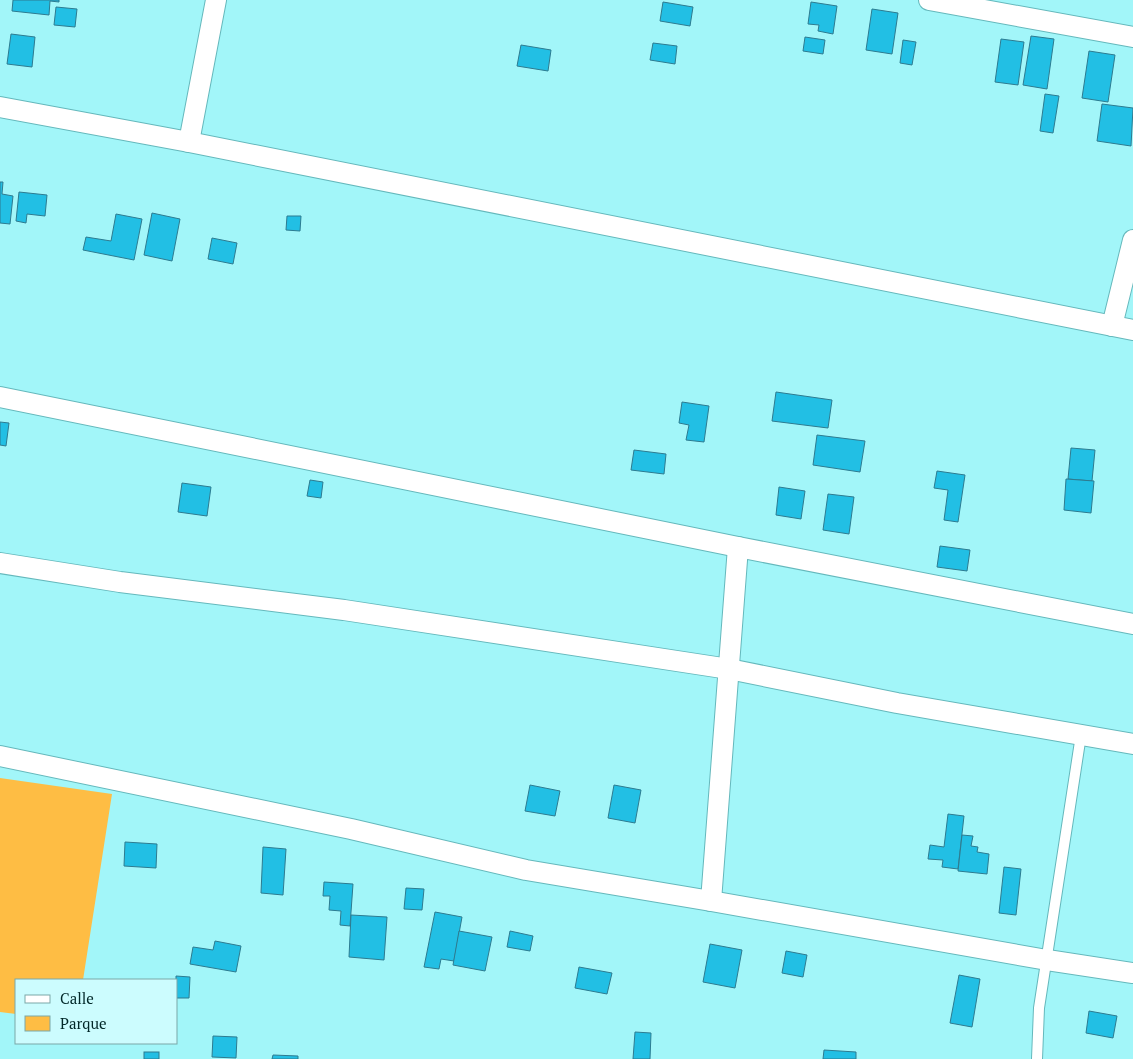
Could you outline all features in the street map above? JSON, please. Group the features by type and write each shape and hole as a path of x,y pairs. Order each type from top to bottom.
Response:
{"street":[{"path":"189,142 216,0"},
{"path":"929,0 1133,37"},
{"path":"0,107 189,142 1133,330"},
{"path":"1112,326 1133,240"},
{"path":"0,397 738,547 1133,624"},
{"path":"711,901 738,547"},
{"path":"0,563 120,582 344,610 728,669 897,703 1133,744"},
{"path":"0,756 341,827 526,870 1047,960 1133,973"}],"lane":[{"path":"1037,1059 1039,1008 1081,735"}],"green space":[{"path":"0,778 112,794 83,979 15,979 15,1014 0,1012"}],"building":[{"path":"13,0 59,0 59,2 50,1 49,15 12,11"},
{"path":"663,2 693,7 690,26 660,21"},
{"path":"811,2 837,6 833,34 818,31 819,25 808,24"},
{"path":"56,7 77,9 75,27 54,25"},
{"path":"872,9 898,13 892,54 866,50"},
{"path":"11,34 35,37 32,67 7,64"},
{"path":"1031,36 1054,39 1047,89 1023,85"},
{"path":"805,37 825,40 823,54 803,51"},
{"path":"1001,39 1024,42 1018,85 995,82"},
{"path":"903,40 916,42 912,65 900,63"},
{"path":"653,43 677,46 675,64 650,60"},
{"path":"521,45 551,50 548,71 517,66"},
{"path":"1089,51 1115,55 1108,102 1082,98"},
{"path":"1045,94 1059,96 1053,133 1040,131"},
{"path":"1102,104 1133,108 1131,146 1097,141"},
{"path":"0,182 3,182 2,194 13,196 10,224 0,223"},
{"path":"19,192 47,195 45,216 27,214 26,223 16,221"},
{"path":"152,213 180,219 172,261 144,255"},
{"path":"116,214 142,219 134,260 83,250 86,237 111,241"},
{"path":"287,216 301,216 300,231 286,230"},
{"path":"212,238 237,243 233,264 208,259"},
{"path":"776,392 832,400 828,428 772,421"},
{"path":"682,402 709,406 704,442 686,440 689,425 679,423"},
{"path":"0,422 9,423 6,446 0,445"},
{"path":"817,435 865,441 860,472 813,465"},
{"path":"1071,448 1095,450 1092,481 1068,479"},
{"path":"634,450 666,454 664,474 631,470"},
{"path":"937,471 965,475 958,522 944,520 948,490 934,488"},
{"path":"1066,479 1094,481 1091,513 1064,510"},
{"path":"310,480 323,482 321,498 307,496"},
{"path":"182,483 211,487 207,516 178,512"},
{"path":"779,487 805,491 801,519 776,515"},
{"path":"828,494 854,497 849,534 823,530"},
{"path":"940,546 970,550 967,571 937,567"},
{"path":"530,785 560,791 555,816 525,811"},
{"path":"614,785 641,790 635,823 608,818"},
{"path":"948,814 964,816 958,869 942,867 943,860 928,859 930,845 944,847"},
{"path":"962,835 973,836 971,846 978,847 977,852 989,854 987,874 958,871"},
{"path":"125,842 157,844 156,868 124,866"},
{"path":"263,847 286,849 283,895 261,893"},
{"path":"1004,867 1021,869 1016,915 999,913"},
{"path":"324,882 353,884 350,926 340,925 341,911 329,910 330,896 323,896"},
{"path":"406,888 424,889 422,910 404,909"},
{"path":"435,912 462,917 454,961 441,959 439,969 424,967"},
{"path":"351,915 387,917 384,960 349,957"},
{"path":"459,931 492,937 485,971 453,965"},
{"path":"510,931 533,936 530,951 507,947"},
{"path":"215,941 241,946 236,972 190,964 193,947 213,950"},
{"path":"710,944 742,950 735,988 703,982"},
{"path":"786,951 807,955 803,977 782,973"},
{"path":"579,967 612,973 607,994 575,988"},
{"path":"959,975 980,979 972,1027 950,1023"},
{"path":"176,976 190,977 189,998 178,998 178,979 176,979"},
{"path":"1089,1011 1117,1016 1113,1038 1086,1033"},
{"path":"635,1032 651,1033 650,1059 633,1059"},
{"path":"213,1036 237,1037 236,1058 212,1057"},
{"path":"824,1050 856,1052 856,1059 823,1059"},
{"path":"144,1052 159,1052 159,1059 144,1059"},
{"path":"273,1055 298,1056 298,1059 272,1059"}]}
